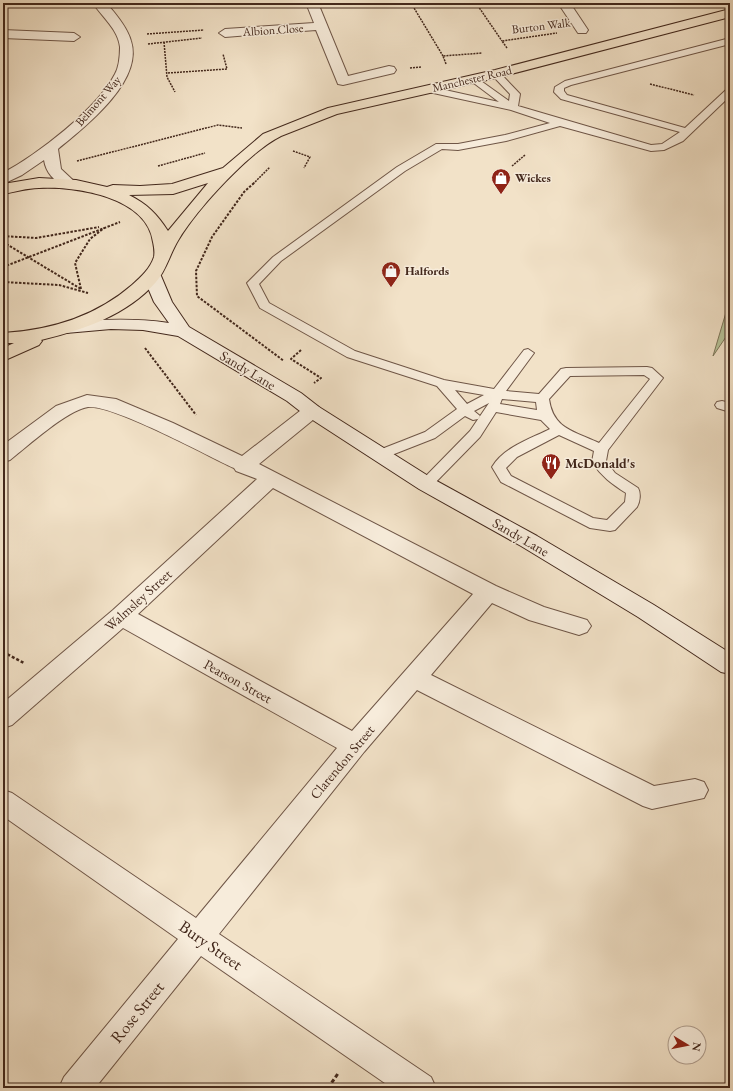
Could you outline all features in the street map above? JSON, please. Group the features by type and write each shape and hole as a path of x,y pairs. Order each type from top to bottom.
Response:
{"main road":[{"name":"Manchester Road","path":"62,329 98,316 130,298 152,276 159,264 163,251 176,230 227,172 264,141 276,133 333,111 496,74 730,13"},
{"name":"Manchester Road","path":"98,189 140,191 173,189 227,172"},
{"path":"3,189 39,183 69,184 98,189 126,199 148,213 161,231 163,251"},
{"path":"3,338 62,329"},
{"path":"3,355 62,329"}],"street":[{"name":"Belmont Way","path":"3,179 50,154 104,97 122,74 126,46 112,18 99,3"},
{"name":"Albion Close","path":"312,3 343,81"},
{"path":"564,3 582,30"},
{"name":"Albion Close","path":"221,35 322,26"},
{"path":"3,34 74,37"},
{"path":"328,84 389,70"},
{"path":"50,154 56,175 69,184"},
{"name":"Sandy Lane","path":"152,276 163,302 183,331"},
{"name":"Sandy Lane","path":"62,329 111,324 143,325 183,331 294,397 312,411 378,455 646,611 730,665"},
{"path":"3,454 63,410 87,401 110,403 190,438 243,466 271,478 488,592 538,614 578,626"},
{"path":"243,466 312,411"},
{"name":"Walmsley Street","path":"3,718 121,616 271,478"},
{"name":"Clarendon Street","path":"199,936 355,745 488,592"},
{"name":"Pearson Street","path":"121,616 355,745"},
{"path":"413,677 652,798 695,790"},
{"name":"Bury Street","path":"3,801 356,1046 420,1088"},
{"name":"Rose Street","path":"75,1088 199,936"}],"lane":[{"path":"687,131 564,97 559,92 560,87 568,83 730,40"},
{"path":"496,74 515,94 513,108"},
{"path":"474,79 513,108"},
{"path":"427,89 513,108 560,123 651,148 664,147 680,139 730,91"},
{"path":"560,123 506,138 458,147 440,146 401,169 277,260 253,283 264,305 351,354 545,416 559,430 601,449"},
{"path":"426,484 475,434 528,353"},
{"path":"378,455 430,435 464,410 496,400 542,398 566,372 647,371 657,378 601,449 599,462 610,476 633,492 632,504 610,526 590,523 506,480 499,467 512,454 559,430"},
{"path":"442,383 464,410 482,422"},
{"path":"542,398 545,416"}],"path":[{"path":"411,3 444,56 446,65 439,66"},
{"name":"Burton Walk","path":"476,3 508,51"},
{"path":"124,41 138,34 221,29 227,69 168,73"},
{"name":"Burton Walk","path":"502,41 582,30"},
{"path":"175,92 167,78 168,73 163,42 221,35"},
{"path":"444,56 487,53"},
{"path":"389,70 425,67"},
{"path":"646,82 696,96"},
{"path":"50,154 77,161 218,125 247,129"},
{"path":"290,150 310,157 304,168"},
{"path":"157,166 210,152"},
{"path":"3,236 36,238 106,226 125,221"},
{"path":"3,267 29,258 106,226"},
{"path":"81,289 75,263 90,239 106,226"},
{"path":"3,242 90,295"},
{"path":"3,282 41,284 81,289"},
{"path":"312,384 322,378 291,359 316,335"},
{"path":"140,343 196,413 190,438"}],"green space":[{"path":"730,299 730,331 713,356"}],"place":[{"name":"Wickes","path":"501,195"},
{"name":"Halfords","path":"391,288"},
{"name":"McDonald's","path":"551,480"}]}
